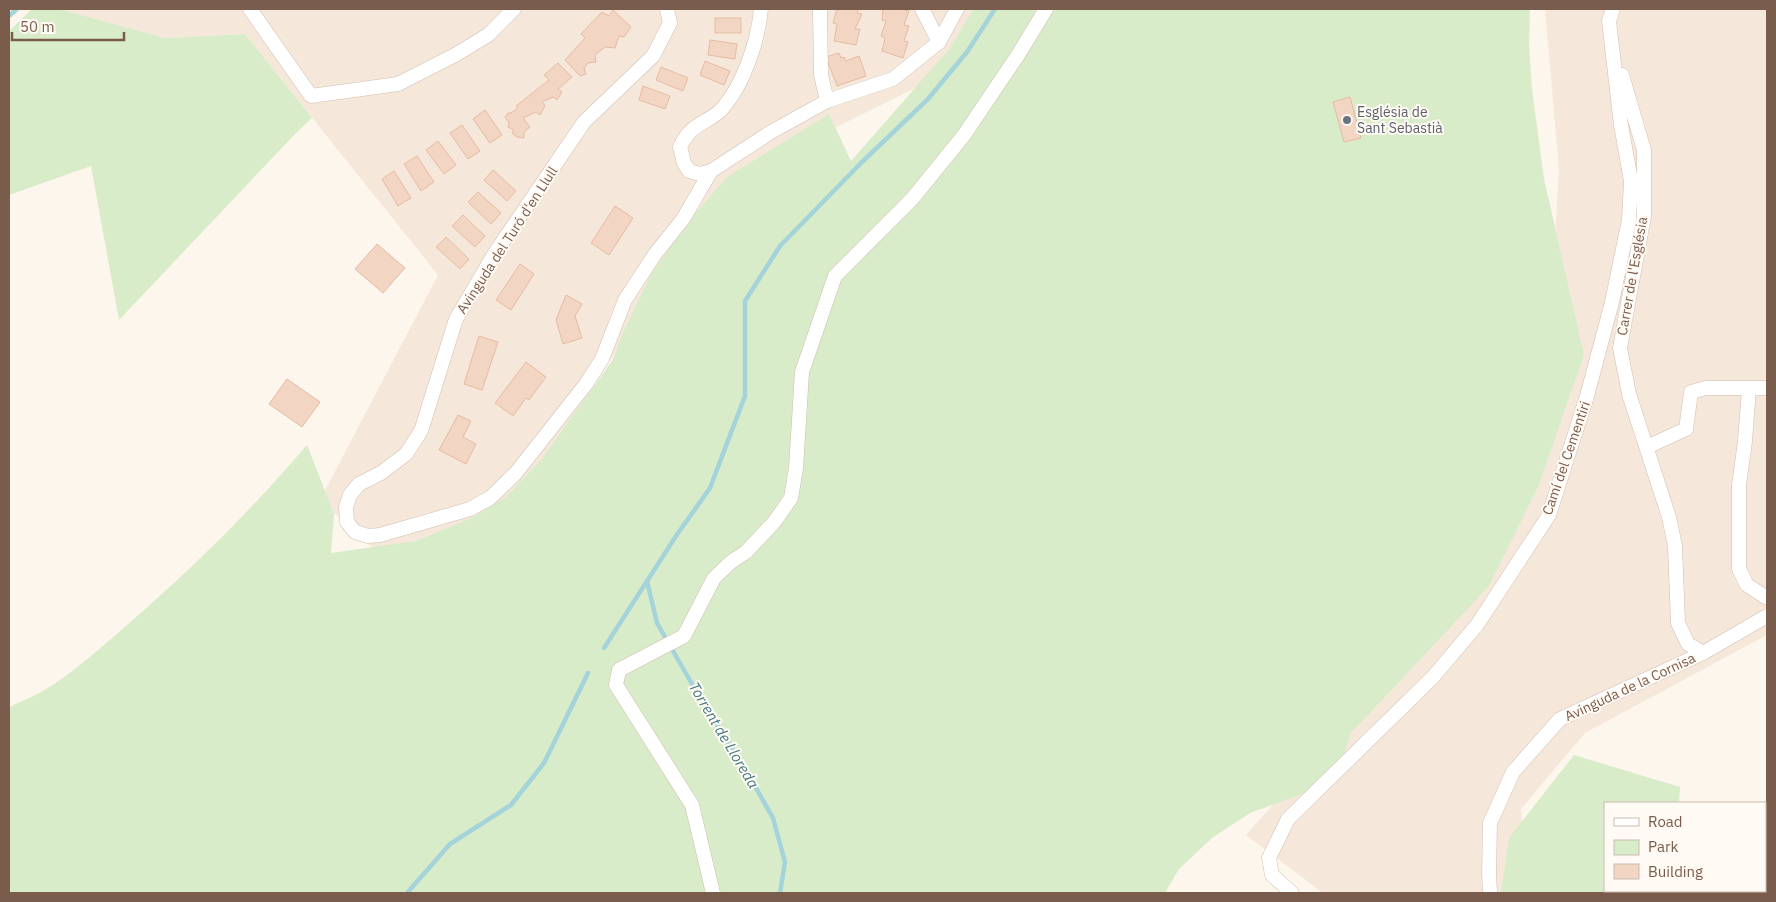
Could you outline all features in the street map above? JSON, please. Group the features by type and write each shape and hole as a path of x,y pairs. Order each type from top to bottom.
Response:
{"street":[{"path":"250,9 311,96 398,84 455,56 488,35 514,9"},
{"name":"Avinguda del Turó d'en Llull","path":"667,9 670,23 653,56 584,122 495,253 456,318 421,431 406,454 380,473 359,484 350,495 346,507 347,522 355,532 368,536 380,535 470,509 490,498 515,474 586,384 602,359 624,300 655,254 683,219 711,171 771,132 828,101 893,79 939,42"},
{"path":"711,171 700,174 689,171 684,163 680,148 687,134 721,110 735,92 747,67 761,9"},
{"path":"820,9 821,76 828,101"},
{"path":"922,9 939,42"},
{"path":"939,42 957,9"},
{"path":"713,893 692,805 616,685 619,670 684,636 714,578 731,562 746,552 775,521 790,498 796,468 802,372 834,276 912,199 964,135 1018,55 1046,9"},
{"name":"Camí del Cementiri","path":"1292,893 1272,875 1269,858 1288,819 1433,677 1478,625 1549,515 1587,396 1612,302 1629,220 1631,181 1621,125 1609,21 1613,9"},
{"name":"Carrer de l'Església","path":"1612,46 1644,150 1644,216 1620,348 1629,394 1669,517 1676,546 1678,623 1688,644 1703,653"},
{"path":"1647,447 1686,429 1691,392 1706,388 1767,388"},
{"path":"1749,389 1739,485 1739,569 1747,585 1767,598"},
{"name":"Avinguda de la Cornisa","path":"1490,893 1490,822 1513,772 1560,719 1703,653 1767,616"}],"shaded area":[{"path":"59,9 973,9 940,76 727,181 654,291 527,491 393,567 320,500 438,275 245,34 166,38"},
{"path":"1545,9 1767,9 1767,635 1585,733 1521,809 1527,893 1323,893 1246,835 1519,527 1545,401 1559,170"}],"green space":[{"path":"32,9 59,9 166,38 245,34 312,118 119,320 91,166 9,195 9,31"},
{"path":"973,9 1530,9 1529,43 1532,89 1544,179 1584,355 1538,487 1489,586 1351,733 1336,782 1250,813 1212,838 1179,869 1165,893 9,893 9,707 39,693 67,675 135,618 181,577 224,534 307,445 334,514 331,553 416,541 472,518 506,497 541,460 612,361 650,276 688,222 727,177 829,114 851,161 951,47"},
{"path":"1574,755 1680,787 1679,802 1604,802 1604,892 1683,893 1501,893 1509,838"}],"building":[{"path":"837,9 859,9 857,13 862,14 855,29 860,29 856,45 834,41 837,24 833,23"},
{"path":"883,9 909,11 904,25 909,26 904,41 908,42 903,58 882,51 885,38 881,36 886,21 882,20"},
{"path":"613,10 631,27 624,37 619,36 615,48 605,47 595,55 596,62 588,63 584,68 586,74 580,76 565,60 585,38 581,34 602,12 609,16"},
{"path":"715,18 741,18 741,33 715,33"},
{"path":"710,40 737,44 735,59 708,55"},
{"path":"839,53 841,58 844,57 846,61 859,56 866,76 837,86 826,57"},
{"path":"705,61 730,71 724,85 700,75"},
{"path":"558,63 572,77 558,89 562,92 557,100 553,97 542,102 545,106 540,115 536,112 523,118 530,127 524,132 524,138 517,137 512,133 514,130 508,127 509,123 505,117 549,80 544,75"},
{"path":"661,67 688,78 683,91 656,80"},
{"path":"643,86 670,96 665,109 639,100"},
{"name":"Església de Sant Sebastià","path":"1350,97 1361,138 1344,142 1333,102"},
{"path":"485,110 502,135 490,143 473,119"},
{"path":"462,125 480,151 468,159 450,133"},
{"path":"438,141 456,165 444,174 426,150"},
{"path":"417,156 434,182 421,191 404,164"},
{"path":"493,170 516,191 507,201 484,180"},
{"path":"394,171 411,198 398,206 382,179"},
{"path":"478,192 501,213 491,224 468,202"},
{"path":"615,206 633,218 609,255 591,243"},
{"path":"463,215 485,236 475,247 452,226"},
{"path":"446,237 469,259 460,269 436,247"},
{"path":"377,244 405,268 383,293 355,269"},
{"path":"520,264 534,274 511,310 496,300"},
{"path":"566,295 582,304 575,316 582,338 563,344 556,320"},
{"path":"479,336 498,342 482,390 464,384"},
{"path":"526,362 546,377 529,400 526,398 513,416 495,403"},
{"path":"287,379 320,402 302,427 269,404"},
{"path":"458,415 471,421 463,437 476,444 466,464 439,450"}],"waterway":[{"path":"9,16 17,9"},
{"path":"604,648 676,536 710,488 745,396 745,301 780,246 861,163 928,99 967,52 995,9"},
{"name":"Torrent de Lloreda","path":"647,581 657,623 773,818 785,862 780,893"},
{"path":"407,893 450,844 511,805 544,763 588,673"}],"place":[{"name":"Església de Sant Sebastià","path":"1347,120"}]}
